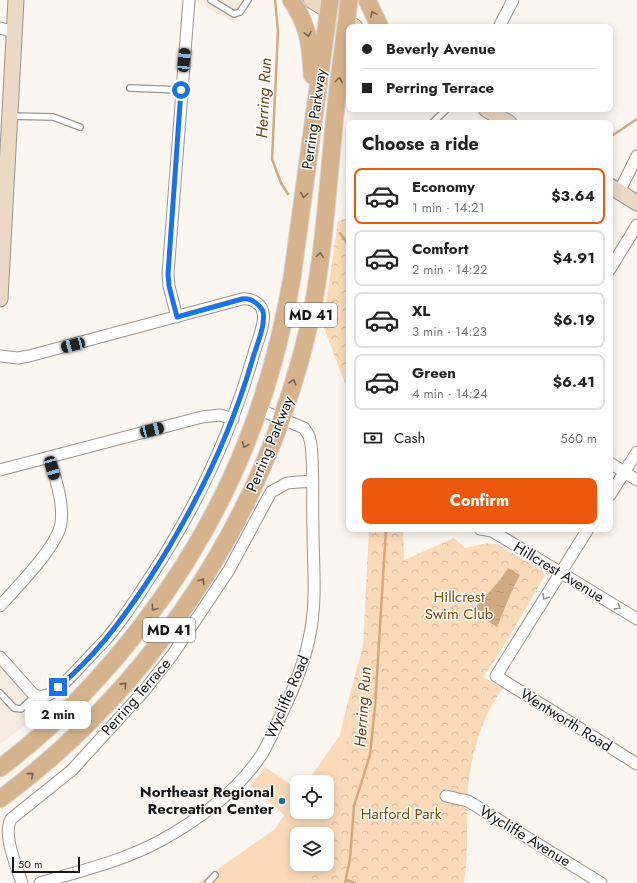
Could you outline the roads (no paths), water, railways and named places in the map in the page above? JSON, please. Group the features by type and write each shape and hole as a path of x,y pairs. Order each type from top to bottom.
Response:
{"main road":[{"path":"290,0 300,12 305,24 312,56 313,129"},
{"name":"Perring Parkway","path":"349,0 351,24"},
{"path":"367,0 379,24"},
{"name":"Perring Parkway","path":"3,765 52,724 84,692 141,626 163,596 212,514 246,442 276,353 286,314 313,129 329,5"},
{"name":"Perring Parkway","path":"0,799 47,762 100,712 162,639 218,557 255,483 282,420 310,320 327,207 333,133 346,54"},
{"path":"327,207 346,104"}],"street":[{"path":"0,299 3,201 10,116 7,30 16,0"},
{"path":"177,317 169,286 168,274 181,90 190,0"},
{"path":"311,0 329,5 351,24"},
{"path":"501,24 513,0"},
{"path":"491,112 504,120"},
{"path":"637,156 615,189 637,203"},
{"path":"613,264 637,225"},
{"path":"0,356 18,358 29,356 242,299 251,300 260,305 263,311 262,327 244,388 233,419 207,478 170,548 109,636 65,681 46,696 36,695 0,657"},
{"name":"Wycliffe Road","path":"40,883 117,859 159,842 211,807 248,773 262,753 291,694 305,657 311,633 314,587 312,481 309,436 304,428 258,409"},
{"path":"0,470 202,417 220,415 233,419"},
{"path":"613,490 637,452"},
{"path":"0,606 53,543 60,530 62,512 49,458"},
{"path":"613,465 637,480"},
{"name":"Perring Terrace","path":"22,883 8,835 8,825 11,819 72,770 149,685 173,654 229,570 272,492 287,483 312,481"},
{"name":"Hillcrest Avenue","path":"494,532 637,619"},
{"path":"561,572 586,532"},
{"name":"Wentworth Road","path":"561,572 496,676 637,764"},
{"name":"Wycliffe Avenue","path":"446,796 468,801 601,883"}],"lane":[{"path":"211,0 234,14 240,12 248,0"},
{"path":"130,88 181,90"},
{"path":"435,120 444,112"},
{"path":"10,116 53,117 80,127"},
{"path":"0,693 14,708 22,709 36,695"},
{"path":"208,883 215,875"}],"water":[{"path":"508,568 520,575 497,627 472,611 500,580"}],"waterway":[{"name":"Herring Run","path":"275,0 278,31 272,159 281,183 288,194"},
{"path":"613,135 637,119"},
{"name":"Herring Run","path":"340,233 346,242"},
{"name":"Herring Run","path":"345,883 350,859 354,806 370,755 375,707 386,532"},
{"path":"346,880 355,883"}],"place":[{"name":"Northeast Regional Recreation Center","path":"282,801"}],"park label":[{"name":"Hillcrest Swim Club","path":"459,606"},
{"name":"Harford Park","path":"401,814"}]}
